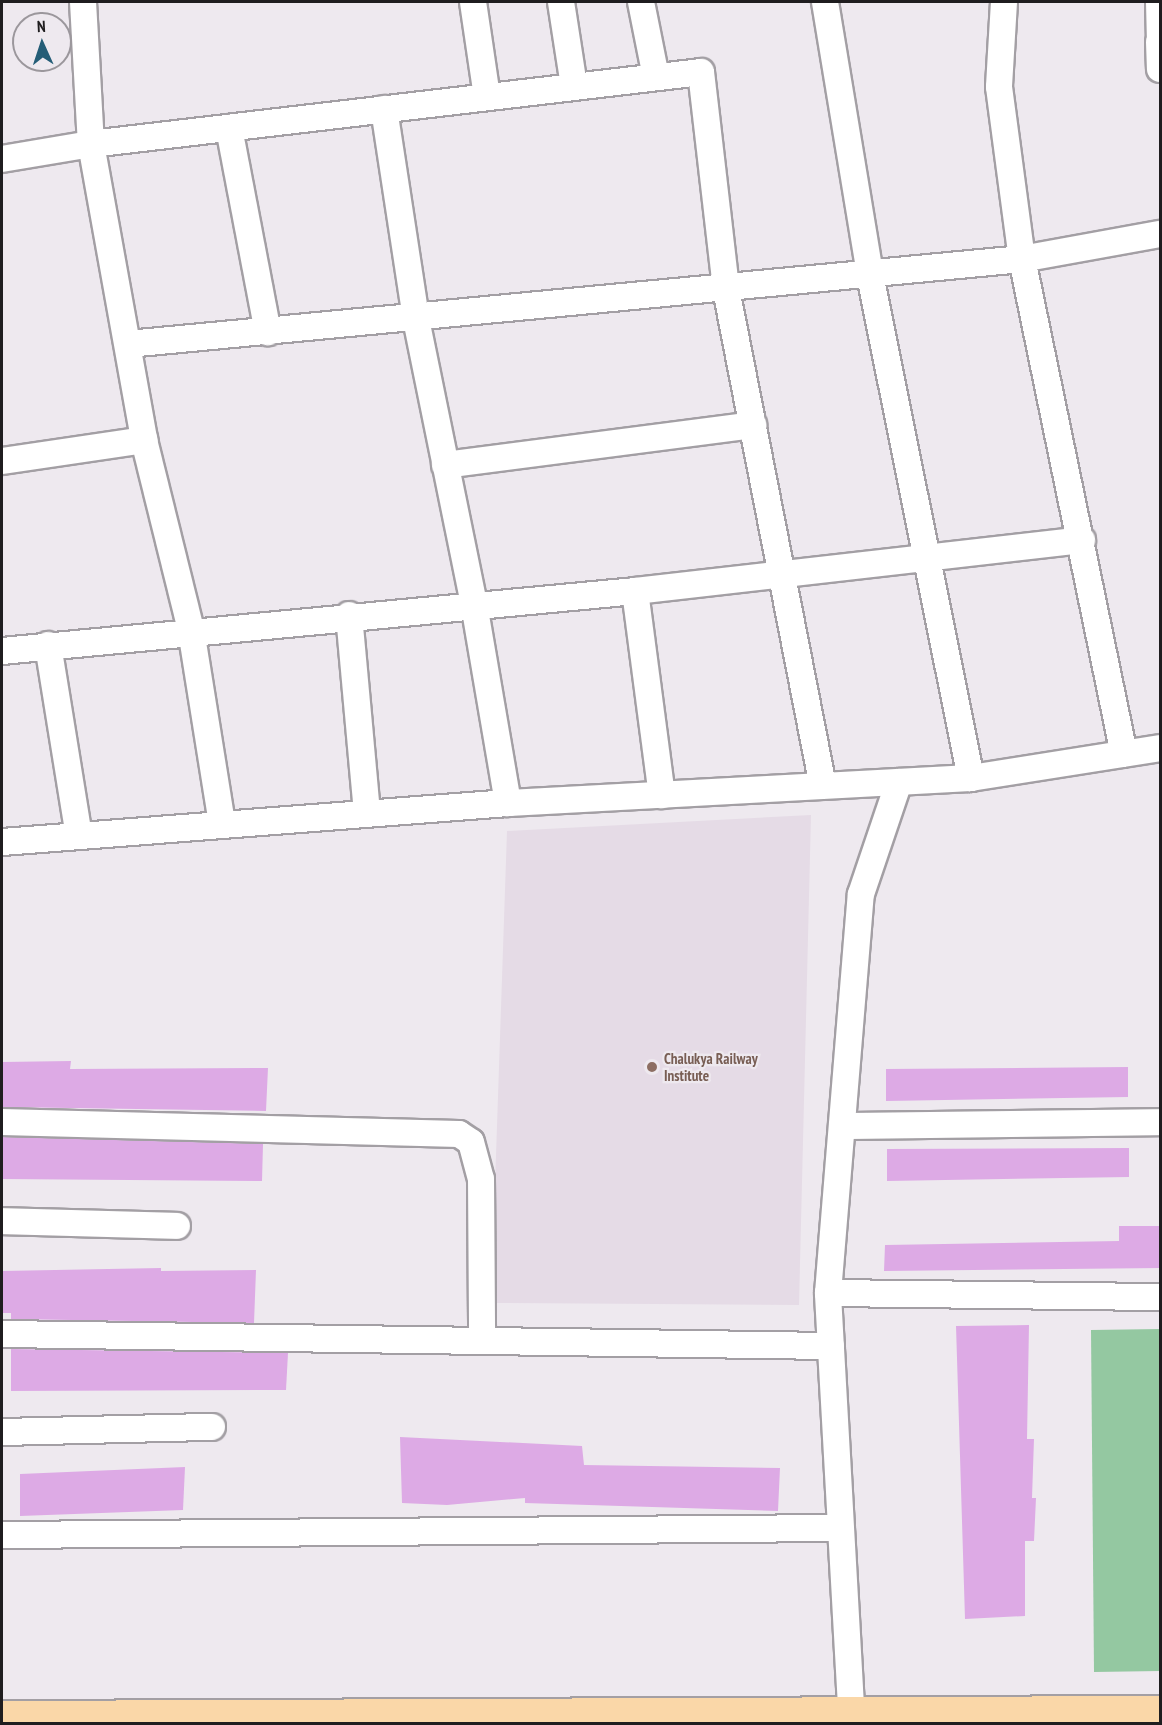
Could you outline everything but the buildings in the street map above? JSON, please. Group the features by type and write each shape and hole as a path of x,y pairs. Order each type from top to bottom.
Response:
{"highway":[{"path":"2,1717 852,1719 1161,1712"}],"street":[{"path":"83,2 92,144 144,440 190,630 222,823"},
{"path":"473,2 487,97"},
{"path":"561,2 574,86"},
{"path":"641,2 656,77"},
{"path":"825,2 870,275 971,778"},
{"path":"1004,2 999,87 1022,259 1082,540 1124,754"},
{"path":"1160,2 1161,69"},
{"path":"2,159 92,144 700,72 726,289 823,786"},
{"path":"384,109 416,319 474,604 508,803"},
{"path":"229,128 268,332"},
{"path":"128,344 416,319 1022,259 1161,234"},
{"path":"445,465 753,425"},
{"path":"2,461 144,440"},
{"path":"2,651 190,630 635,591 928,560 1082,540"},
{"path":"635,591 662,795"},
{"path":"349,615 367,812"},
{"path":"48,645 79,836"},
{"path":"2,842 367,812 971,778 1161,748"},
{"path":"852,1719 838,1528 828,1293 861,894 899,782"},
{"path":"2,1122 459,1134 471,1142 481,1179 482,1338"},
{"path":"842,1126 1161,1122"},
{"path":"2,1221 177,1226"},
{"path":"828,1293 1161,1297"},
{"path":"2,1334 482,1338 831,1346"},
{"path":"2,1432 212,1428"},
{"path":"2,1535 838,1528"}],"shaded area":[{"name":"Chalukya Railway Institute","path":"811,815 799,1305 491,1303 507,831"}],"green space":[{"path":"1160,1329 1160,1671 1094,1672 1091,1330"}],"place":[{"name":"Chalukya Railway Institute","path":"652,1067"}]}
